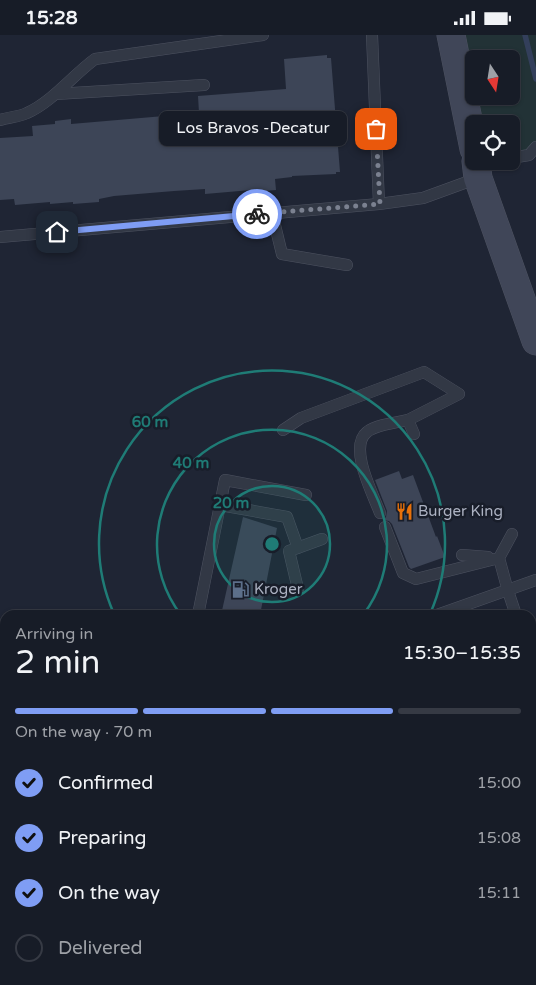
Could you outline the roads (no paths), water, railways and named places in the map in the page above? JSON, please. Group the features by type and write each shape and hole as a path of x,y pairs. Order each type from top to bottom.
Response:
{"main road":[{"path":"451,35 468,115"},
{"path":"480,170 536,341"}],"lane":[{"path":"0,119 27,113 56,94 95,59 263,35"},
{"path":"372,35 380,204"},
{"path":"56,94 204,85"},
{"path":"520,156 529,155 536,147"},
{"path":"0,237 380,204 423,198 467,170"},
{"path":"272,213 282,254 347,265"},
{"path":"283,430 301,418 424,373 459,394 408,419 367,432 360,442 360,457 380,513"},
{"path":"408,419 414,434"},
{"path":"199,610 225,480 306,495"},
{"path":"220,505 287,517 298,548"},
{"path":"385,527 403,573 416,579 500,558"},
{"path":"512,534 500,558 514,610"},
{"path":"298,589 289,551 322,539"},
{"path":"462,555 500,558"},
{"path":"452,610 536,580"}],"waterway":[{"path":"525,35 536,79"}],"place":[{"name":"Los Bravos -Decatur","path":"376,129"},
{"name":"Burger King","path":"404,511"},
{"name":"Kroger","path":"240,589"}]}
